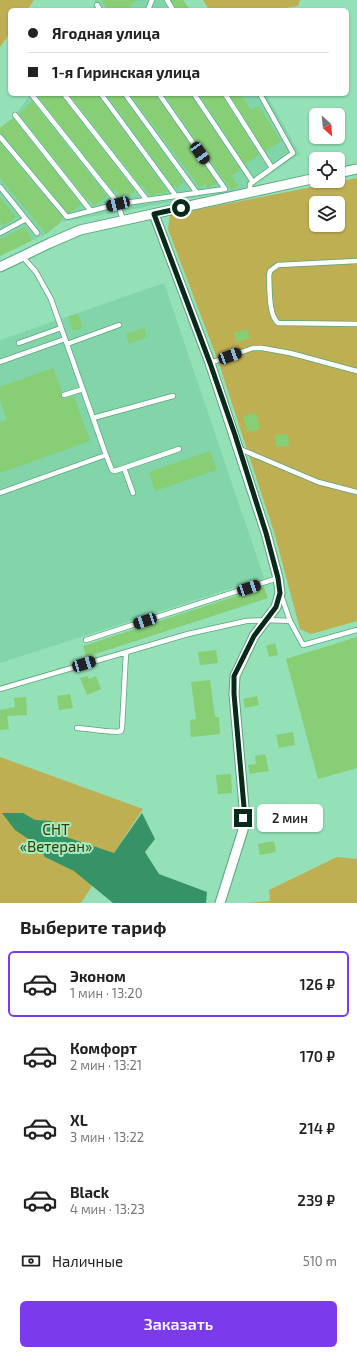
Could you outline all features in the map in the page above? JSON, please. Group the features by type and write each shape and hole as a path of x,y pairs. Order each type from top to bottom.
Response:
{"street":[{"path":"345,172 357,169"},
{"path":"0,267 80,230 309,179"},
{"path":"154,214 210,363 240,449 266,533 278,578 280,593 276,607 268,620 254,636 234,676 234,694 244,807 242,830 220,903"}],"lane":[{"path":"33,96 118,204 123,220"},
{"path":"66,96 146,200"},
{"path":"102,96 176,196"},
{"path":"126,96 197,193"},
{"path":"0,137 67,217 118,204 225,189 160,96"},
{"path":"195,96 253,182"},
{"path":"226,96 272,168"},
{"path":"250,192 250,184 293,153 261,96"},
{"path":"15,115 91,211"},
{"path":"0,187 37,233"},
{"path":"0,232 26,219"},
{"path":"22,256 36,272 51,299 112,470 115,471 179,449"},
{"path":"357,261 278,265 270,271 269,276 272,313 274,319 278,323 357,324"},
{"path":"0,362 119,325"},
{"path":"19,343 61,328"},
{"path":"210,363 253,348 262,348 290,353 357,371"},
{"path":"64,395 83,389"},
{"path":"93,418 173,396"},
{"path":"240,449 318,482 357,492"},
{"path":"0,493 106,455"},
{"path":"124,468 133,493"},
{"path":"86,640 278,578"},
{"path":"280,593 290,621 304,645 357,630"},
{"path":"0,689 188,634 246,621 290,621"},
{"path":"77,728 114,733 121,731 126,652"}],"shaded area":[{"path":"95,0 183,0 189,8 93,8"},
{"path":"29,96 267,96 300,154 255,185 232,191 61,222 46,234 0,256 0,129 12,119"},
{"path":"164,283 264,578 0,663 0,340"},
{"path":"2,813 23,813 35,820 51,821 60,835 114,853 142,813 155,839 145,852 159,874 207,892 206,903 113,903 74,871 45,857 36,844 15,830"}],"green space":[{"path":"0,0 34,0 28,8 8,8 8,36 0,47"},
{"path":"203,0 300,0 298,6 286,8 208,8"},
{"path":"357,178 357,621 311,634 300,629 274,532 218,361 168,229 170,215 309,187 345,188 345,180"},
{"name":"СНТ «Ветеран»","path":"0,757 143,809 81,903 0,903"},
{"path":"337,857 357,859 357,903 247,903 270,901 269,890"}],"building":[{"path":"101,0 138,0 129,6 130,8 107,8"},
{"path":"171,0 183,0 189,8 176,8"},
{"path":"62,96 135,191 129,196 126,193 121,197 115,190 113,191 38,97"},
{"path":"71,96 98,96 168,192 151,196 142,185 141,186"},
{"path":"107,96 122,96 184,182 177,188 176,186 174,187"},
{"path":"131,96 156,96 217,183 207,188 205,184 200,188"},
{"path":"165,96 191,96 240,170 231,176 239,186 231,190"},
{"path":"200,96 222,96 259,155 245,164"},
{"path":"230,96 241,96 251,110 259,106 281,141 265,151"},
{"path":"32,101 107,196 94,206 88,198 87,200 19,114"},
{"path":"13,118 81,204 71,212 68,213 0,133 0,128"},
{"path":"0,143 63,218 60,221 61,222 46,234 0,178"},
{"path":"0,197 16,217 3,226 0,222"},
{"path":"25,227 32,240 0,256 0,239"},
{"path":"78,314 83,328 73,331 68,317"},
{"path":"144,328 147,337 129,344 126,334"},
{"path":"247,329 250,338 236,342 234,333"},
{"path":"53,368 62,392 61,397 64,399 74,396 90,441 0,473 0,422 7,420 0,401 0,387"},
{"path":"256,413 260,429 247,432 243,416"},
{"path":"288,434 289,446 276,447 275,435"},
{"path":"210,451 217,470 155,491 149,472"},
{"path":"264,587 268,598 86,657 83,646"},
{"path":"357,637 357,768 318,779 286,659"},
{"path":"275,643 278,655 269,657 266,646"},
{"path":"216,650 218,663 200,665 198,652"},
{"path":"87,676 89,679 96,676 101,689 87,695 80,678"},
{"path":"210,680 215,717 219,717 220,734 191,737 190,720 196,719 191,682"},
{"path":"70,694 73,708 59,710 57,696"},
{"path":"257,696 259,705 245,708 243,699"},
{"path":"26,697 27,715 7,716 9,729 0,730 0,710 15,707 14,698"},
{"path":"293,732 295,745 279,748 276,735"},
{"path":"265,754 269,771 250,774 248,765 256,764 255,756"},
{"path":"231,774 232,793 218,794 216,775"},
{"path":"274,841 276,852 260,855 258,844"}],"route":[{"path":"181,208 154,214 210,363 240,449 266,533 278,578 280,593 276,607 268,620 254,636 234,676 234,694 244,807 243,818"}]}
